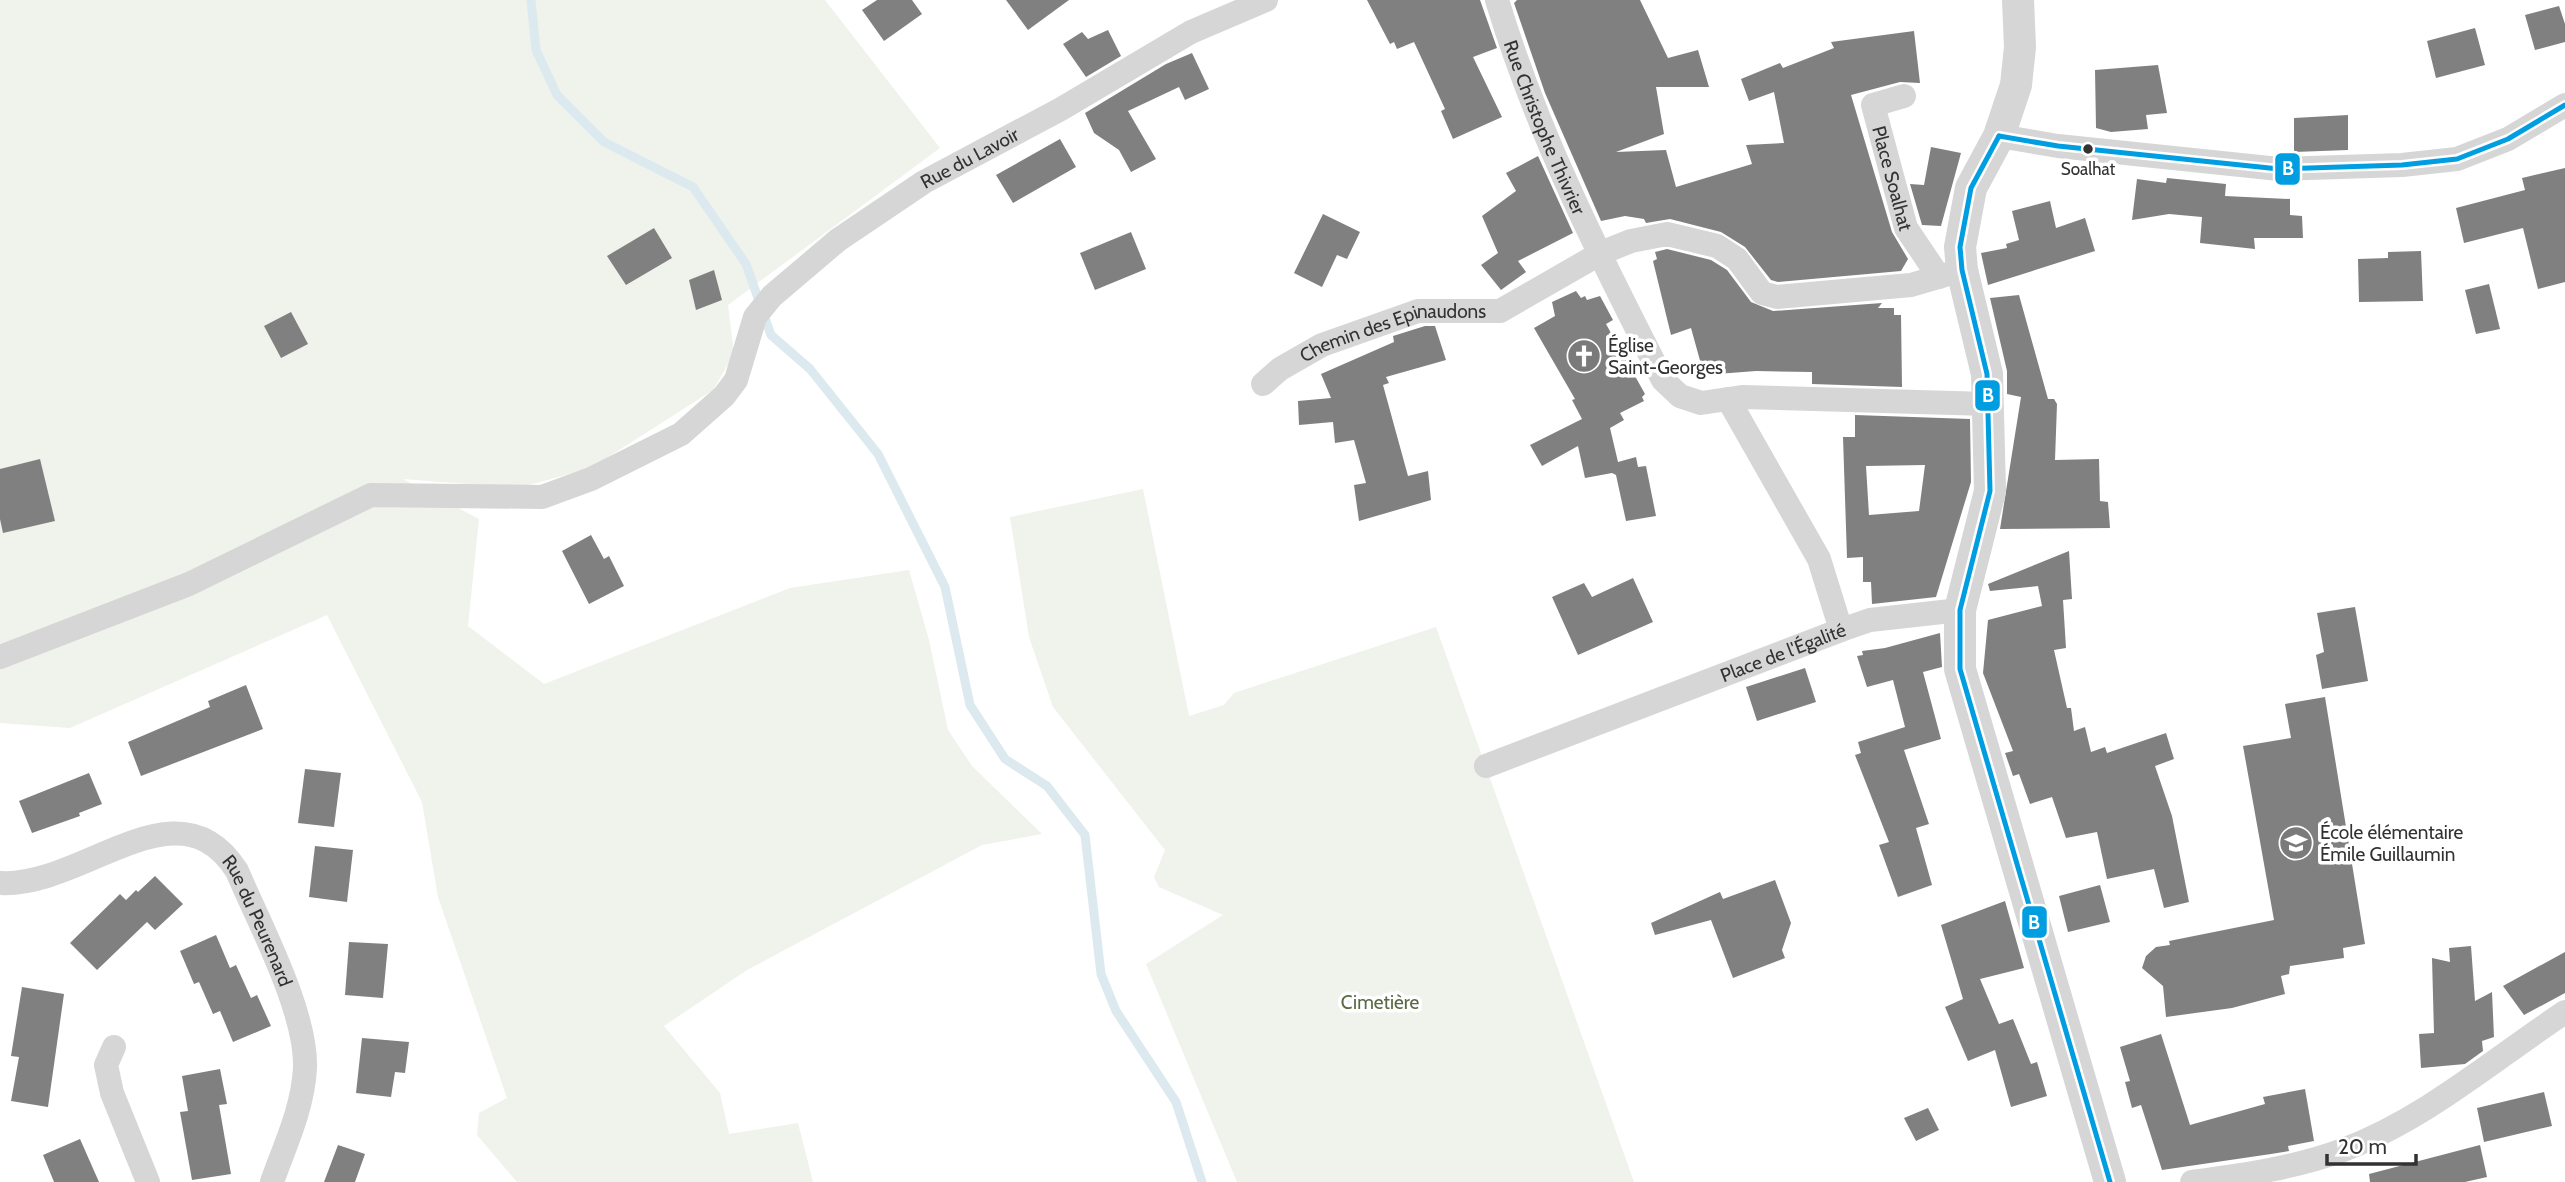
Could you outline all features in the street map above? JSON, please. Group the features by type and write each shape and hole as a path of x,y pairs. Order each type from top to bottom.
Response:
{"street":[{"name":"Rue du Lavoir","path":"0,657 189,584 372,495 542,497 591,479 681,434 724,396 736,380 755,317 772,296 838,240 924,182 1061,109 1191,32 1266,0"},
{"name":"Rue Christophe Thivrier","path":"1497,0 1516,63 1566,183 1601,253"},
{"path":"2018,0 2020,47 2016,85 1999,136 1971,188 1951,273 1987,374 1988,404 1990,491 1960,610 1961,669 2110,1182"},
{"name":"Place Soalhat","path":"1904,96 1872,105 1906,228 1951,273"},
{"path":"1999,136 2058,146 2279,169 2402,165 2457,159 2508,139 2565,105"},
{"name":"Chemin des Epinaudons","path":"1263,384 1280,369 1322,345 1418,311 1500,310 1601,253 1631,241 1667,234 1717,246 1737,259 1762,293 1777,298 1911,285 1951,273"},
{"path":"1601,253 1663,380 1680,396 1701,403 1728,399 1988,404"},
{"name":"Place de l'Égalité","path":"1486,766 1842,630 1819,559 1728,399"},
{"path":"1842,630 1870,620 1960,610"},
{"name":"Rue du Peurenard","path":"0,883 43,879 139,841 173,832 188,832 205,838 228,856 237,871 289,995 302,1040 305,1066 302,1089 272,1182"},
{"path":"2192,1182 2267,1171 2352,1146 2385,1131 2464,1084 2565,1012"},
{"path":"114,1047 106,1065 112,1093 148,1182"}],"green space":[{"path":"0,0 825,0 940,148 728,305 734,354 713,390 591,468 518,488 403,479 479,519 468,626 544,684 790,588 909,570 929,640 948,730 972,766 1042,834 982,845 747,970 664,1026 720,1093 729,1134 798,1123 813,1182 517,1182 477,1135 479,1113 507,1098 438,897 422,802 327,615 70,728 0,723"},
{"name":"Cimetière","path":"1143,489 1189,716 1224,705 1234,693 1436,627 1634,1182 1237,1182 1146,964 1223,915 1159,887 1154,877 1165,850 1053,707 1029,637 1010,517"}],"building":[{"path":"877,0 912,0 922,14 884,41 862,10"},
{"path":"1006,0 1069,0 1028,30"},
{"path":"1367,0 1480,0 1497,48 1473,57 1502,117 1453,139 1441,111 1445,109 1414,42 1397,49 1394,42 1390,44"},
{"path":"1517,0 1640,0 1668,58 1698,50 1709,87 1656,87 1664,134 1616,152 1666,150 1676,187 1752,164 1746,145 1784,143 1774,92 1749,101 1741,79 1780,63 1783,68 1834,48 1831,42 1914,31 1920,83 1900,82 1851,95 1892,232 1908,259 1901,271 1778,282 1771,280 1745,247 1721,232 1670,219 1646,223 1644,219 1625,216 1601,221 1545,93 1514,3"},
{"path":"2559,6 2565,24 2565,42 2535,50 2525,15"},
{"path":"2475,28 2485,65 2436,78 2427,41"},
{"path":"1108,30 1121,56 1086,77 1063,44 1082,32 1088,39"},
{"path":"1192,53 1209,89 1185,100 1179,87 1128,111 1156,159 1131,172 1119,150 1094,133 1085,113 1166,64"},
{"path":"2158,65 2167,113 2146,115 2148,129 2111,132 2096,128 2095,70"},
{"path":"2348,115 2348,150 2294,152 2294,118"},
{"path":"1060,139 1076,167 1013,203 996,175"},
{"path":"1931,147 1961,153 1941,226 1922,225 1910,184 1924,185"},
{"path":"1538,156 1573,233 1518,261 1526,272 1501,290 1481,265 1498,253 1482,216 1516,191 1506,173"},
{"path":"2565,168 2565,282 2538,289 2523,228 2464,243 2456,208 2525,190 2522,178"},
{"path":"2167,178 2226,184 2225,196 2290,199 2290,215 2302,216 2303,238 2254,238 2255,249 2200,243 2202,217 2169,214 2132,220 2137,179 2166,183"},
{"path":"2050,201 2056,228 2085,218 2095,251 1988,285 1981,253 2007,248 2006,244 2019,240 2012,211"},
{"path":"1323,214 1360,232 1347,259 1337,255 1322,287 1294,273"},
{"path":"654,228 672,258 626,285 607,256"},
{"path":"1131,232 1146,269 1095,290 1080,253"},
{"path":"1667,249 1711,260 1727,270 1751,302 1773,311 1882,303 1878,308 1894,308 1894,315 1901,315 1902,387 1812,384 1812,372 1756,371 1704,375 1691,328 1671,335 1653,261 1657,259 1655,252"},
{"path":"2421,251 2423,301 2359,302 2358,259 2388,258 2388,252"},
{"path":"714,270 722,300 696,310 689,280"},
{"path":"2489,284 2500,329 2476,334 2465,290"},
{"path":"1576,291 1581,298 1585,296 1587,300 1600,296 1613,320 1606,324 1645,394 1642,397 1644,401 1620,413 1624,420 1610,428 1618,462 1636,457 1638,467 1646,466 1656,516 1626,521 1616,475 1612,473 1585,478 1578,446 1542,466 1530,445 1582,419 1572,400 1575,399 1534,328 1555,316 1552,302"},
{"path":"2019,295 2048,399 2054,399 2057,404 2055,460 2099,459 2100,501 2108,502 2110,528 2000,529 2021,397 2007,394 2007,371 1990,298"},
{"path":"291,312 308,344 281,358 264,326"},
{"path":"1425,326 1435,326 1446,360 1386,377 1389,383 1383,385 1408,476 1428,471 1431,500 1359,521 1354,485 1366,483 1354,440 1335,443 1333,422 1299,425 1298,401 1331,398 1321,374 1394,342 1393,336"},
{"path":"1855,415 1970,419 1971,482 1936,597 1872,604 1871,582 1863,582 1863,557 1847,558 1843,437 1855,437","holes":["1925,465 1919,511 1869,515 1866,466"]},
{"path":"40,459 55,521 3,533 0,519 0,469"},
{"path":"591,535 604,559 609,556 624,586 589,604 562,551"},
{"path":"2069,551 2072,599 2063,600 2066,648 2054,650 2067,708 2071,708 2074,731 2085,727 2091,752 2105,747 2107,753 2166,733 2174,759 2155,766 2172,816 2189,902 2164,908 2154,869 2107,879 2097,832 2066,838 2052,797 2030,804 2019,774 2013,776 2005,753 2013,751 1983,673 1988,620 2042,606 2038,586 1990,591 1988,584"},
{"path":"1633,578 1653,622 1578,655 1552,597 1584,583 1592,597"},
{"path":"2355,607 2368,681 2322,689 2316,655 2324,652 2317,613"},
{"path":"1940,633 1942,667 1923,672 1941,739 1904,750 1929,824 1916,828 1932,885 1898,897 1879,845 1889,842 1855,755 1861,753 1858,742 1905,727 1893,680 1867,687 1857,656 1863,655 1862,651 1885,648"},
{"path":"1805,668 1816,702 1757,721 1746,687"},
{"path":"246,685 263,729 141,776 128,742 210,707 208,701"},
{"path":"2325,697 2365,944 2343,948 2344,958 2290,966 2289,974 2281,976 2285,994 2232,1008 2166,1017 2163,986 2142,968 2146,956 2156,947 2170,945 2169,941 2274,920 2243,746 2291,738 2285,704"},
{"path":"305,769 341,773 334,827 298,823"},
{"path":"89,773 102,804 79,813 80,816 32,833 19,801"},
{"path":"315,846 353,850 347,902 309,897"},
{"path":"155,876 183,904 155,930 147,922 97,970 70,943 120,894 126,900"},
{"path":"1775,880 1791,923 1782,950 1785,958 1733,978 1711,920 1655,935 1651,923 1720,892 1723,899"},
{"path":"2100,885 2110,922 2068,932 2059,896"},
{"path":"2005,901 2024,968 1980,979 1999,1024 2013,1019 2031,1064 2037,1062 2047,1096 2011,1107 1995,1050 1968,1061 1945,1007 1963,999 1941,925"},
{"path":"216,935 230,968 236,965 251,998 257,995 271,1026 233,1042 220,1011 213,1014 199,982 194,984 180,951"},
{"path":"349,942 388,944 383,998 345,995"},
{"path":"2471,946 2475,1001 2492,992 2494,1037 2482,1041 2483,1051 2465,1064 2421,1068 2419,1034 2434,1033 2432,958 2450,962 2449,948"},
{"path":"2565,952 2565,993 2524,1015 2503,986"},
{"path":"22,987 64,994 48,1107 11,1101 19,1057 11,1056"},
{"path":"2161,1034 2190,1125 2265,1104 2263,1097 2305,1089 2314,1141 2288,1146 2289,1151 2162,1170 2141,1105 2132,1108 2125,1082 2130,1081 2120,1047"},
{"path":"362,1038 409,1042 405,1073 395,1072 391,1097 356,1093"},
{"path":"220,1069 227,1104 219,1105 231,1174 192,1180 180,1112 188,1111 182,1076"},
{"path":"2544,1092 2552,1126 2484,1142 2477,1108"},
{"path":"1928,1108 1939,1130 1916,1141 1904,1118"},
{"path":"80,1139 99,1182 54,1182 43,1155"},
{"path":"338,1145 365,1154 355,1182 324,1182"},
{"path":"2480,1145 2487,1177 2465,1182 2370,1182 2369,1174"}],"waterway":[{"path":"531,0 536,50 557,95 604,142 693,187 746,264 771,335 810,369 878,454 945,587 970,705 1005,759 1047,786 1085,835 1101,974 1116,1011 1176,1102 1202,1182"}],"transit line":[{"name":"B","path":"1999,136 2058,146 2279,169 2402,165 2457,159 2508,139 2565,105"},
{"name":"B","path":"1999,136 1971,188 1960,247 1962,270 1987,374 1990,491 1960,610 1960,669 2110,1182"}],"place":[{"name":"Soalhat","path":"2088,149"},
{"name":"Église Saint-Georges","path":"1584,356"},
{"name":"École élémentaire Émile Guillaumin","path":"2296,843"}]}
